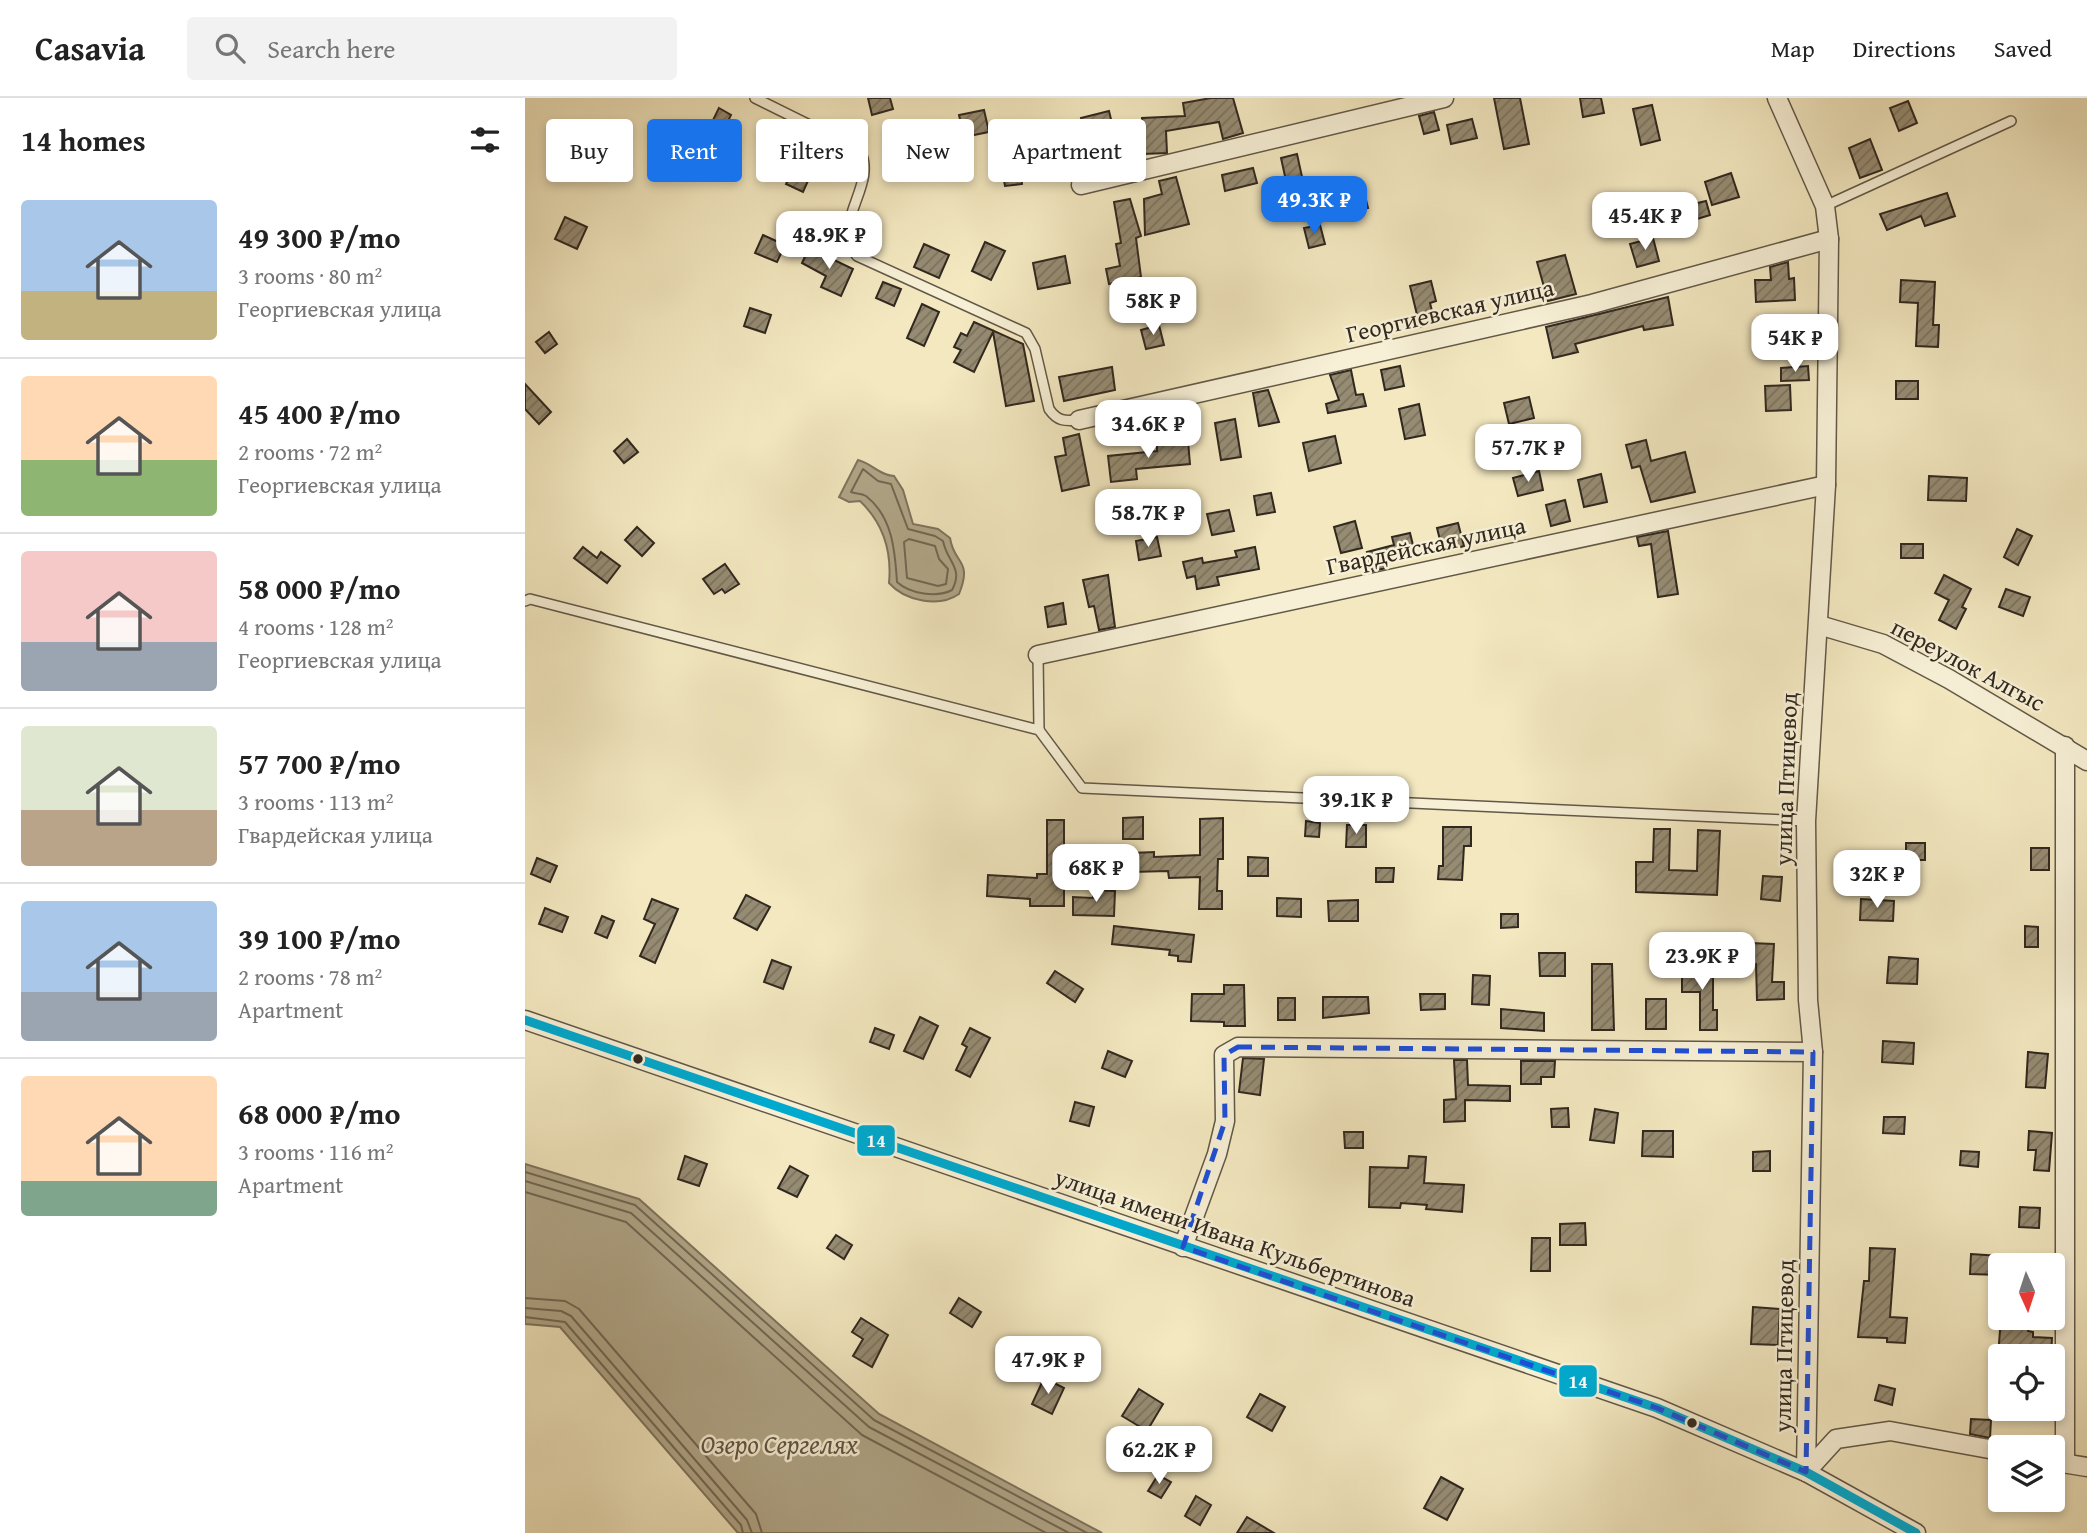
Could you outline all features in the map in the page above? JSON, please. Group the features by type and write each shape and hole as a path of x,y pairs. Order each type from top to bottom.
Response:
{"street":[{"path":"1081,185 1444,98"},
{"name":"улица Птицевод","path":"1777,98 1825,206 1829,239 1826,485 1806,821 1808,1000 1813,1052 1806,1472"},
{"name":"Георгиевская улица","path":"1079,419 1592,304 1829,239"},
{"name":"Гвардейская улица","path":"1038,655 1826,485"},
{"name":"переулок Алгыс","path":"1819,625 1883,644 2087,761"},
{"path":"2059,1435 2065,746"},
{"name":"улица имени Ивана Кульбертинова","path":"525,1020 1657,1408 1806,1472 1916,1533"},
{"path":"1183,1247 1217,1154 1225,1121 1224,1055 1238,1046 1813,1052"},
{"path":"1806,1472 1836,1439 1890,1431 1988,1449"},
{"path":"2065,1463 2087,1467"}],"lane":[{"path":"755,98 860,149 865,160 864,173 847,230 848,244 857,256 1026,333 1035,349 1049,409 1055,417 1063,421 1079,419"},
{"path":"1825,206 2011,121"},
{"path":"527,598 1039,730"},
{"path":"1038,655 1039,730 1082,788 1806,821"}],"highlighted area":[{"path":"1238,1047 1813,1052 1806,1472 1657,1408 1183,1247 1225,1121 1224,1055"}],"water":[{"path":"858,460 884,474 894,476 903,490 913,524 938,529 950,538 964,574 959,594 942,601 923,601 904,594 889,583 889,560 881,529 860,501 849,502 839,497"},
{"name":"Озеро Сергелях","path":"525,1164 639,1199 879,1414 1102,1533 738,1533 560,1327 525,1324"}],"building":[{"path":"868,98 890,98 893,109 872,115"},
{"path":"1211,98 1233,98 1243,133 1223,139 1219,122 1166,131 1167,153 1146,154 1146,119 1142,118 1185,116 1183,103"},
{"path":"1494,98 1520,98 1529,144 1504,149"},
{"path":"1580,98 1601,98 1604,113 1583,117"},
{"path":"1908,101 1917,123 1899,131 1890,108"},
{"path":"1652,105 1660,140 1641,145 1633,109"},
{"path":"719,108 731,115 729,119 714,119"},
{"path":"984,110 988,132 974,135 974,119 960,119 959,115"},
{"path":"1109,111 1111,119 1081,119"},
{"path":"1434,112 1439,130 1424,134 1419,116"},
{"path":"1472,119 1477,138 1451,144 1447,125"},
{"path":"1870,139 1882,170 1860,178 1849,148"},
{"path":"1297,154 1304,186 1288,190 1281,158"},
{"path":"1253,168 1257,183 1225,191 1222,175"},
{"path":"1731,173 1739,197 1712,205 1705,182"},
{"path":"1176,177 1189,224 1145,235 1144,199 1162,194 1159,181"},
{"path":"787,182 808,182 803,192 786,184"},
{"path":"1004,182 1022,182 1022,184 1005,186"},
{"path":"1362,184 1368,208 1345,213 1340,189"},
{"path":"1947,193 1955,216 1925,226 1921,216 1887,230 1880,214"},
{"path":"1130,199 1141,236 1136,238 1141,277 1109,284 1106,269 1120,266 1116,244 1121,243 1114,202"},
{"path":"1706,201 1710,215 1697,219 1693,204"},
{"path":"565,217 587,227 577,249 555,239"},
{"path":"1320,225 1325,244 1309,248 1304,228"},
{"path":"763,235 785,245 777,262 755,253"},
{"path":"1653,238 1659,261 1637,267 1630,244"},
{"path":"985,242 1005,251 991,280 972,271"},
{"path":"924,244 949,255 939,278 914,267"},
{"path":"809,248 853,269 841,296 821,287 826,276 802,263"},
{"path":"1565,255 1576,294 1548,301 1537,262"},
{"path":"1065,256 1070,283 1038,289 1033,263"},
{"path":"1788,262 1789,279 1794,278 1795,300 1756,302 1755,280 1771,280 1770,267"},
{"path":"1901,280 1935,282 1933,325 1939,325 1938,347 1916,346 1918,303 1900,302"},
{"path":"1431,281 1436,301 1430,303 1435,323 1420,327 1410,286"},
{"path":"883,282 901,289 894,306 876,298"},
{"path":"1668,297 1673,325 1644,330 1643,326 1575,344 1578,352 1553,358 1546,327"},
{"path":"922,304 939,312 924,346 907,338"},
{"path":"750,308 771,315 765,333 744,326"},
{"path":"974,322 1023,344 1034,401 1006,406 993,332 974,372 954,362 961,350 954,347 961,333 967,336"},
{"path":"1159,325 1164,345 1146,349 1141,330"},
{"path":"549,332 557,344 545,353 536,342"},
{"path":"1400,366 1404,386 1385,390 1381,370"},
{"path":"1808,366 1809,380 1781,381 1781,368"},
{"path":"1112,367 1115,390 1064,401 1059,377"},
{"path":"1351,370 1356,395 1363,394 1366,406 1328,413 1326,404 1339,400 1330,375"},
{"path":"1896,381 1918,381 1918,399 1896,399"},
{"path":"525,384 551,412 539,424 525,409"},
{"path":"1790,385 1791,410 1766,411 1765,386"},
{"path":"1268,390 1279,422 1259,426 1253,393"},
{"path":"1529,397 1534,418 1509,424 1504,403"},
{"path":"1419,404 1425,435 1405,439 1399,409"},
{"path":"1235,419 1241,457 1221,460 1215,423"},
{"path":"1079,434 1089,485 1062,491 1055,457 1066,455 1063,438"},
{"path":"1335,436 1341,463 1309,471 1303,443"},
{"path":"627,439 638,452 624,463 614,451"},
{"path":"1646,440 1651,461 1685,452 1695,492 1651,502 1640,466 1632,468 1626,445"},
{"path":"1188,441 1190,464 1136,469 1137,479 1111,482 1108,456 1157,451 1157,444"},
{"path":"1539,471 1543,490 1518,496 1513,478"},
{"path":"1601,474 1607,502 1584,507 1578,480"},
{"path":"1929,476 1967,478 1966,501 1928,500"},
{"path":"1271,493 1275,512 1257,515 1254,496"},
{"path":"1565,500 1570,521 1551,526 1546,505"},
{"path":"1229,510 1234,531 1212,535 1207,514"},
{"path":"1355,521 1362,548 1341,553 1334,527"},
{"path":"1458,523 1464,546 1443,552 1437,528"},
{"path":"637,527 654,543 642,556 625,540"},
{"path":"2017,529 2032,536 2018,565 2004,557"},
{"path":"1668,531 1678,594 1658,597 1651,544 1639,546 1637,537"},
{"path":"1410,533 1415,553 1385,561 1387,568 1372,571 1367,552 1394,545 1392,537"},
{"path":"1157,537 1161,556 1139,560 1136,541"},
{"path":"1901,544 1923,544 1923,558 1901,558"},
{"path":"583,547 597,558 601,552 620,566 607,583 574,558"},
{"path":"1255,547 1259,569 1217,577 1219,585 1197,589 1195,576 1187,578 1183,562 1202,558 1203,563 1237,557 1235,551"},
{"path":"725,564 739,584 725,593 722,589 714,594 703,579"},
{"path":"1108,575 1115,627 1099,630 1094,606 1089,607 1083,580"},
{"path":"1944,575 1971,589 1962,607 1966,609 1956,629 1939,620 1949,600 1935,593"},
{"path":"2006,589 2030,597 2023,616 1999,607"},
{"path":"1063,603 1066,624 1048,627 1045,607"},
{"path":"1143,817 1143,839 1123,839 1123,818"},
{"path":"1223,818 1223,859 1218,859 1217,891 1222,891 1222,909 1199,909 1200,877 1169,878 1168,871 1132,872 1132,853 1154,852 1154,857 1200,855 1200,819"},
{"path":"1047,820 1064,820 1064,906 1030,906 1030,899 987,896 988,875 1037,878 1037,874 1047,874"},
{"path":"1306,821 1320,823 1319,837 1305,836"},
{"path":"1347,825 1366,825 1366,847 1346,847"},
{"path":"1443,827 1471,827 1471,846 1464,846 1462,880 1438,879 1439,866 1443,866"},
{"path":"1654,829 1670,829 1669,870 1697,871 1698,830 1720,831 1717,895 1636,892 1636,862 1653,862"},
{"path":"1906,843 1925,843 1925,860 1906,860"},
{"path":"2031,848 2049,848 2049,870 2031,870"},
{"path":"1248,857 1268,858 1268,876 1248,876"},
{"path":"537,858 557,866 550,882 531,874"},
{"path":"1376,868 1394,868 1393,882 1376,882"},
{"path":"1763,876 1782,877 1780,901 1761,899"},
{"path":"1093,890 1115,891 1114,916 1073,915 1073,897 1093,898"},
{"path":"746,895 770,907 757,930 734,918"},
{"path":"1277,898 1301,899 1301,917 1277,916"},
{"path":"652,899 678,909 655,963 640,956 655,924 644,919"},
{"path":"1861,899 1894,901 1893,921 1860,920"},
{"path":"1358,900 1358,921 1329,921 1328,901"},
{"path":"545,908 568,917 562,932 539,924"},
{"path":"1501,914 1518,914 1518,927 1501,928"},
{"path":"602,916 614,921 607,938 595,933"},
{"path":"1114,926 1194,935 1191,962 1178,961 1178,956 1169,955 1170,950 1112,944"},
{"path":"2025,926 2038,927 2038,947 2025,947"},
{"path":"1750,943 1774,944 1772,982 1784,982 1784,999 1757,1000 1756,964 1749,964"},
{"path":"1539,953 1565,953 1565,976 1540,976"},
{"path":"1889,957 1918,959 1917,984 1887,983"},
{"path":"772,960 791,967 783,989 764,982"},
{"path":"1689,963 1713,963 1713,1010 1717,1010 1717,1030 1700,1030 1700,992 1682,992 1682,973 1689,974"},
{"path":"1592,964 1612,964 1614,1030 1592,1030"},
{"path":"1055,971 1083,989 1075,1002 1047,983"},
{"path":"1473,975 1490,976 1489,1005 1472,1004"},
{"path":"1224,985 1244,985 1245,1026 1191,1021 1192,994 1224,994"},
{"path":"1420,994 1445,994 1445,1009 1421,1010"},
{"path":"1323,997 1368,997 1369,1013 1323,1018"},
{"path":"1278,998 1295,998 1295,1020 1278,1020"},
{"path":"1646,999 1666,999 1666,1029 1646,1029"},
{"path":"1501,1009 1544,1013 1544,1031 1501,1028"},
{"path":"920,1017 938,1026 923,1059 904,1051"},
{"path":"875,1028 894,1035 889,1049 870,1042"},
{"path":"970,1028 990,1038 970,1077 956,1070 967,1047 962,1044"},
{"path":"1883,1041 1914,1043 1913,1064 1882,1062"},
{"path":"1108,1051 1132,1061 1125,1077 1102,1068"},
{"path":"2028,1052 2048,1054 2045,1088 2026,1087"},
{"path":"1243,1058 1264,1059 1260,1095 1239,1092"},
{"path":"1454,1060 1467,1060 1468,1085 1510,1086 1510,1101 1465,1100 1465,1121 1444,1122 1444,1100 1456,1099"},
{"path":"1521,1061 1555,1061 1554,1077 1541,1077 1541,1084 1521,1084"},
{"path":"1075,1102 1094,1107 1089,1126 1070,1121"},
{"path":"1568,1108 1569,1127 1552,1127 1551,1109"},
{"path":"1595,1109 1618,1113 1614,1143 1590,1140"},
{"path":"1884,1117 1905,1117 1904,1134 1883,1133"},
{"path":"1643,1131 1673,1131 1673,1157 1642,1156"},
{"path":"2029,1131 2052,1133 2049,1171 2034,1170 2036,1150 2028,1150"},
{"path":"1344,1132 1363,1132 1363,1148 1345,1148"},
{"path":"1770,1151 1770,1171 1753,1171 1753,1152"},
{"path":"1961,1151 1979,1152 1978,1167 1960,1165"},
{"path":"685,1156 707,1164 699,1186 678,1179"},
{"path":"1409,1156 1426,1157 1424,1183 1464,1185 1462,1212 1426,1209 1427,1205 1401,1203 1400,1208 1369,1207 1370,1167 1408,1168"},
{"path":"790,1166 808,1176 797,1197 778,1188"},
{"path":"2020,1207 2040,1208 2039,1228 2019,1227"},
{"path":"1585,1223 1586,1245 1560,1245 1560,1224"},
{"path":"836,1235 852,1245 844,1259 827,1248"},
{"path":"1532,1238 1550,1238 1550,1271 1531,1271"},
{"path":"1870,1248 1895,1249 1890,1317 1907,1318 1905,1343 1887,1342 1887,1338 1858,1337 1864,1281 1869,1281"},
{"path":"1971,1254 1988,1255 1988,1275 1970,1274"},
{"path":"959,1298 981,1312 972,1327 950,1313"},
{"path":"1753,1307 1780,1309 1778,1345 1751,1344"},
{"path":"861,1318 888,1335 872,1367 853,1356 863,1339 852,1332"},
{"path":"2000,1330 2028,1330 2033,1332 2033,1337 2052,1338 2052,1344 1999,1344"},
{"path":"1044,1378 1064,1388 1052,1414 1032,1404"},
{"path":"1879,1385 1895,1389 1892,1405 1875,1400"},
{"path":"1139,1389 1163,1404 1147,1431 1122,1416"},
{"path":"1260,1394 1285,1407 1272,1431 1247,1417"},
{"path":"1971,1419 1991,1421 1988,1438 1970,1434"},
{"path":"1158,1475 1171,1482 1161,1498 1148,1491"},
{"path":"1441,1477 1463,1489 1447,1520 1424,1508"},
{"path":"1196,1496 1211,1505 1200,1525 1185,1516"},
{"path":"1247,1517 1274,1533 1237,1533"}],"transit line":[{"name":"14","path":"525,1020 1657,1408 1806,1472 1916,1533"}]}
